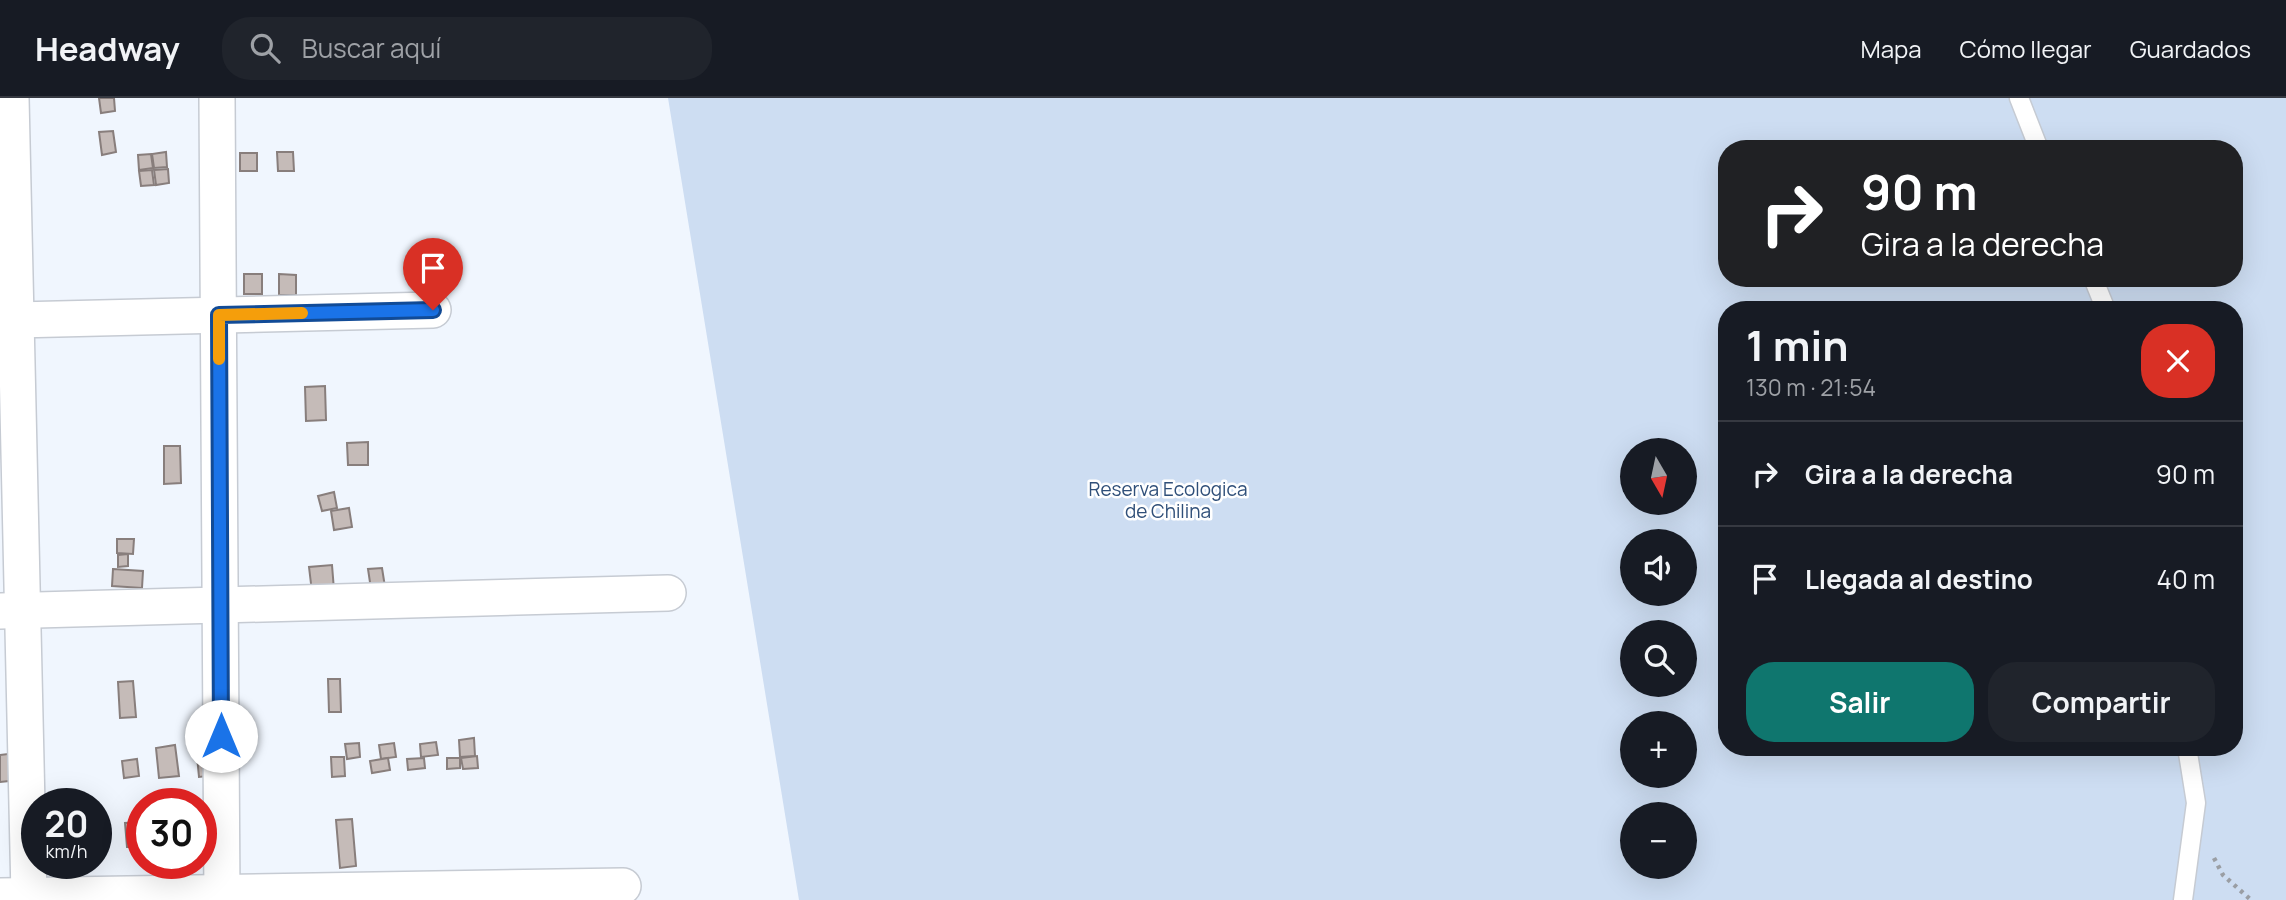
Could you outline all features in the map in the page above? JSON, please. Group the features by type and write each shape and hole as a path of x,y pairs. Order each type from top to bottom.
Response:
{"street":[{"path":"11,98 16,320 11,611 14,895 222,896 623,886"},
{"path":"217,98 222,896"},
{"path":"16,320 433,310"},
{"path":"11,611 668,593"}],"lane":[{"path":"2018,98 2035,140"},
{"path":"2183,900 2196,803 2188,756"}],"path":[{"path":"2194,816 2222,874 2251,900"}],"green space":[{"name":"Reserva Ecologica de Chilina","path":"668,98 2286,98 2286,900 799,900"}],"building":[{"path":"99,98 114,98 115,111 101,113"},
{"path":"113,131 116,152 102,155 99,132"},
{"path":"166,152 167,167 154,168 152,154"},
{"path":"277,152 293,152 294,171 278,171"},
{"path":"240,153 257,153 257,171 240,171"},
{"path":"151,154 153,168 139,170 138,155"},
{"path":"168,169 169,183 156,185 154,170"},
{"path":"152,170 154,185 141,186 139,171"},
{"path":"244,274 262,274 262,294 244,294"},
{"path":"279,274 296,275 296,295 279,295"},
{"path":"325,386 326,420 306,421 305,387"},
{"path":"368,442 368,465 348,465 347,443"},
{"path":"164,446 180,446 181,483 164,484"},
{"path":"334,492 337,508 322,511 318,496"},
{"path":"349,508 352,527 334,530 331,511"},
{"path":"117,539 134,539 133,554 117,553"},
{"path":"128,554 128,566 118,567 118,555"},
{"path":"332,565 334,590 312,592 309,567"},
{"path":"382,568 385,587 371,589 368,569"},
{"path":"113,569 143,571 142,588 112,586"},
{"path":"328,679 340,679 341,712 329,712"},
{"path":"133,681 136,717 120,718 118,682"},
{"path":"474,738 475,756 460,757 459,740"},
{"path":"436,742 438,755 421,757 420,744"},
{"path":"359,743 360,757 347,759 345,744"},
{"path":"394,743 396,757 381,759 379,745"},
{"path":"213,744 216,775 199,777 196,746"},
{"path":"175,745 179,776 159,778 156,748"},
{"path":"16,753 18,780 0,782 0,755"},
{"path":"477,756 478,768 463,769 461,758"},
{"path":"331,757 344,757 345,776 332,777"},
{"path":"388,758 390,770 372,773 370,761"},
{"path":"424,758 425,768 408,770 407,759"},
{"path":"447,758 460,758 460,768 447,769"},
{"path":"137,759 139,776 124,778 122,761"},
{"path":"352,819 356,866 340,868 336,820"}],"slow traffic":[{"path":"219,359 219,315 302,313"}],"route":[{"path":"221,736 219,315 433,310"}]}
